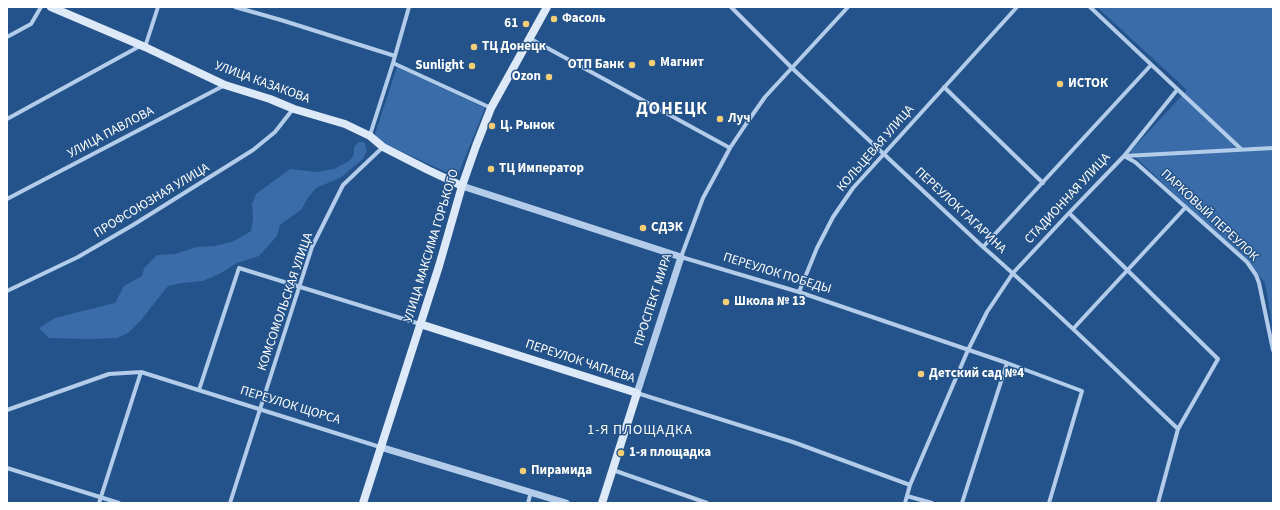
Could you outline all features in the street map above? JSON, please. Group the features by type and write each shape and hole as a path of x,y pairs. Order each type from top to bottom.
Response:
{"main road":[{"name":"УЛИЦА КАЗАКОВА","path":"51,7 143,46 225,84 270,99 294,109 346,124 370,136 383,147 462,186"},
{"name":"УЛИЦА МАКСИМА ГОРЬКОГО","path":"363,503 439,266 462,186 476,146 491,108 547,7"},
{"name":"ПЕРЕУЛОК ЧАПАЕВА","path":"420,324 637,392"},
{"name":"ПРОСПЕКТ МИРА","path":"602,503 637,392"}],"street":[{"path":"7,37 30,24 41,7"},
{"path":"7,119 143,46 158,7"},
{"path":"235,7 395,56"},
{"path":"370,136 409,7"},
{"name":"ПЕРЕУЛОК ГАГАРИНА","path":"731,7 792,68 1073,329 1178,429"},
{"name":"ПРОСПЕКТ МИРА","path":"637,392 681,257 703,198 730,148 765,97 848,7"},
{"name":"КОЛЬЦЕВАЯ УЛИЦА","path":"799,292 817,248 833,217 853,188 1017,7"},
{"path":"1090,7 1241,150"},
{"path":"530,38 730,148"},
{"path":"393,63 491,108"},
{"path":"983,247 1151,65"},
{"name":"УЛИЦА ПАВЛОВА","path":"7,199 225,84"},
{"path":"944,87 1043,183"},
{"name":"СТАДИОННАЯ УЛИЦА","path":"904,503 910,485 968,350 987,312 1013,273 1124,156 1177,90"},
{"name":"ПРОФСОЮЗНАЯ УЛИЦА","path":"7,291 78,257 253,150 275,132 294,109"},
{"name":"КОМСОМОЛЬСКАЯ УЛИЦА","path":"230,503 312,247 343,185 383,147"},
{"path":"1124,156 1273,148"},
{"name":"ПАРКОВЫЙ ПЕРЕУЛОК","path":"1124,156 1135,162 1247,262 1259,282 1273,350"},
{"name":"ПЕРЕУЛОК ПОБЕДЫ","path":"462,186 681,257 799,292 1007,363 1082,391 1049,503"},
{"path":"1073,329 1186,208"},
{"path":"1069,213 1218,359 1178,429 1158,503"},
{"name":"ПЕРЕУЛОК ЧАПАЕВА","path":"199,390 239,268 420,324"},
{"path":"962,503 1007,363"},
{"path":"99,503 141,372"},
{"name":"ПЕРЕУЛОК ЩОРСА","path":"7,410 109,374 141,372 380,447 566,503"},
{"name":"ПЕРЕУЛОК ЧАПАЕВА","path":"637,392 793,442 910,485"},
{"path":"7,468 119,503"},
{"path":"612,470 704,502"},
{"path":"528,503 531,492"},
{"path":"907,496 932,503"}],"shaded area":[{"path":"1097,7 1273,7 1273,329 1265,283 1248,263 1130,152 1187,90"},
{"path":"397,67 485,108 457,177 379,141 375,134"},
{"path":"359,142 364,142 367,150 363,159 340,178 316,188 307,199 302,209 280,225 277,236 259,256 237,263 221,273 203,281 168,286 141,320 128,333 117,338 49,338 39,328 55,318 115,303 124,286 142,276 144,268 157,255 175,254 197,247 215,246 234,241 251,231 253,219 252,204 256,194 290,169 317,172 334,169 349,161 354,155 354,147"}],"place":[{"name":"Фасоль","path":"554,19"},
{"name":"61","path":"526,24"},
{"name":"ТЦ Донецк","path":"474,47"},
{"name":"Магнит","path":"652,63"},
{"name":"ОТП Банк","path":"632,65"},
{"name":"Sunlight","path":"472,66"},
{"name":"Ozon","path":"549,77"},
{"name":"ИСТОК","path":"1060,84"},
{"name":"Луч","path":"720,119"},
{"name":"Ц. Рынок","path":"492,126"},
{"name":"ТЦ Император","path":"491,169"},
{"name":"СДЭК","path":"643,228"},
{"name":"Школа № 13","path":"726,302"},
{"name":"Детский сад №4","path":"921,374"},
{"name":"1-я площадка","path":"621,453"},
{"name":"Пирамида","path":"523,471"}],"district":[{"name":"ДОНЕЦК","path":"672,110"},
{"name":"1-Я ПЛОЩАДКА","path":"640,431"}]}
